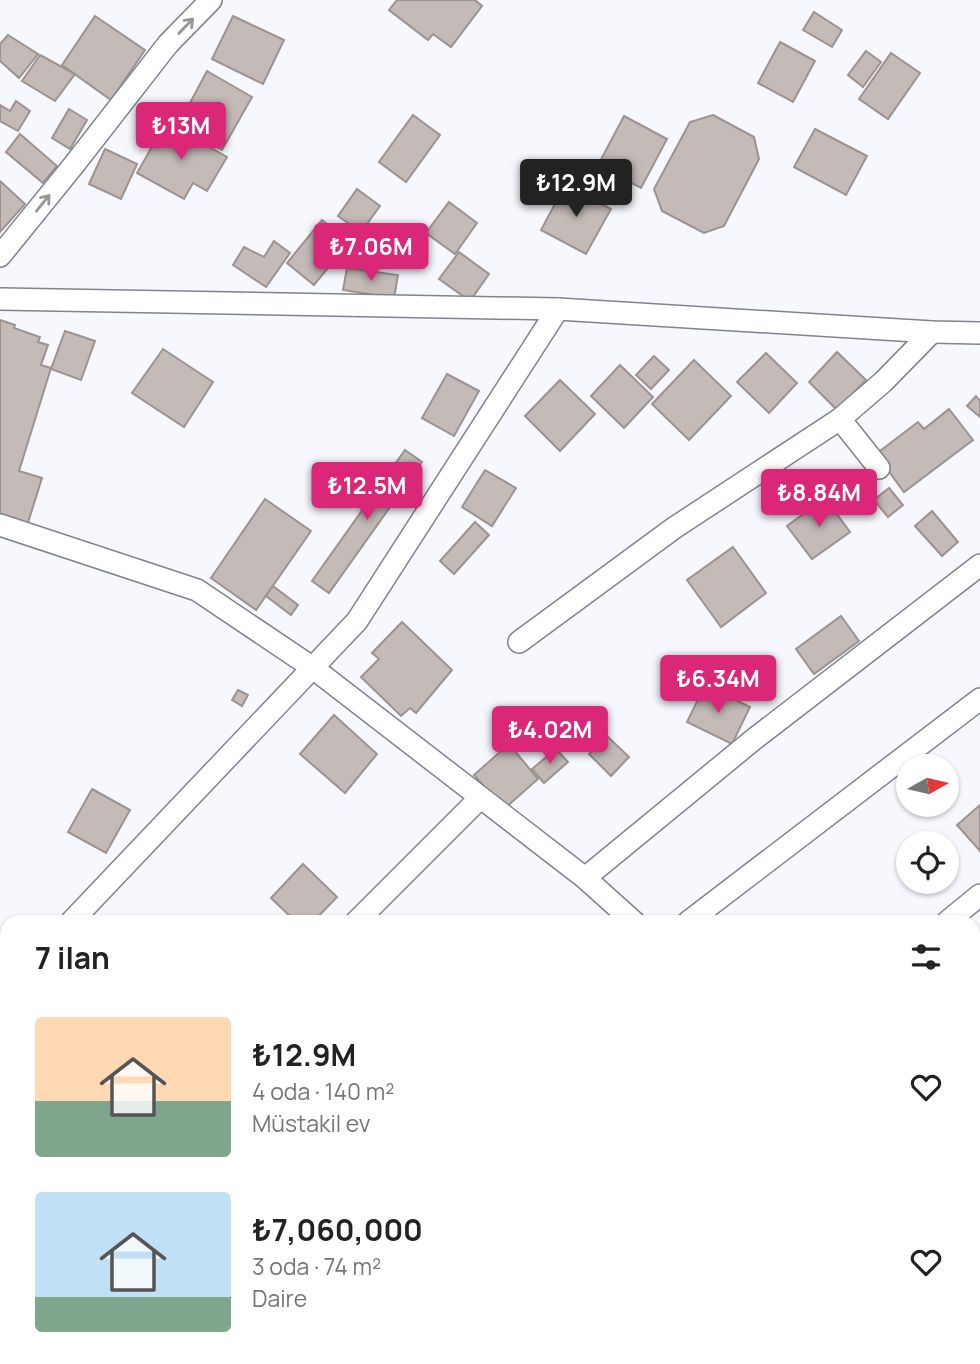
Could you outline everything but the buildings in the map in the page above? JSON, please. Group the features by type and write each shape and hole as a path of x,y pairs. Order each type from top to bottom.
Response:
{"street":[{"path":"0,256 168,44 211,0"},
{"path":"0,299 558,309 980,333"},
{"path":"78,915 357,621 558,309"},
{"path":"519,642 674,528 840,419 883,382 932,332"},
{"path":"840,419 879,468"},
{"path":"0,525 197,590 313,668 585,878 626,915"},
{"path":"585,878 753,740 980,565"},
{"path":"697,915 980,699"},
{"path":"363,915 480,798"},
{"path":"956,915 980,895"}]}
